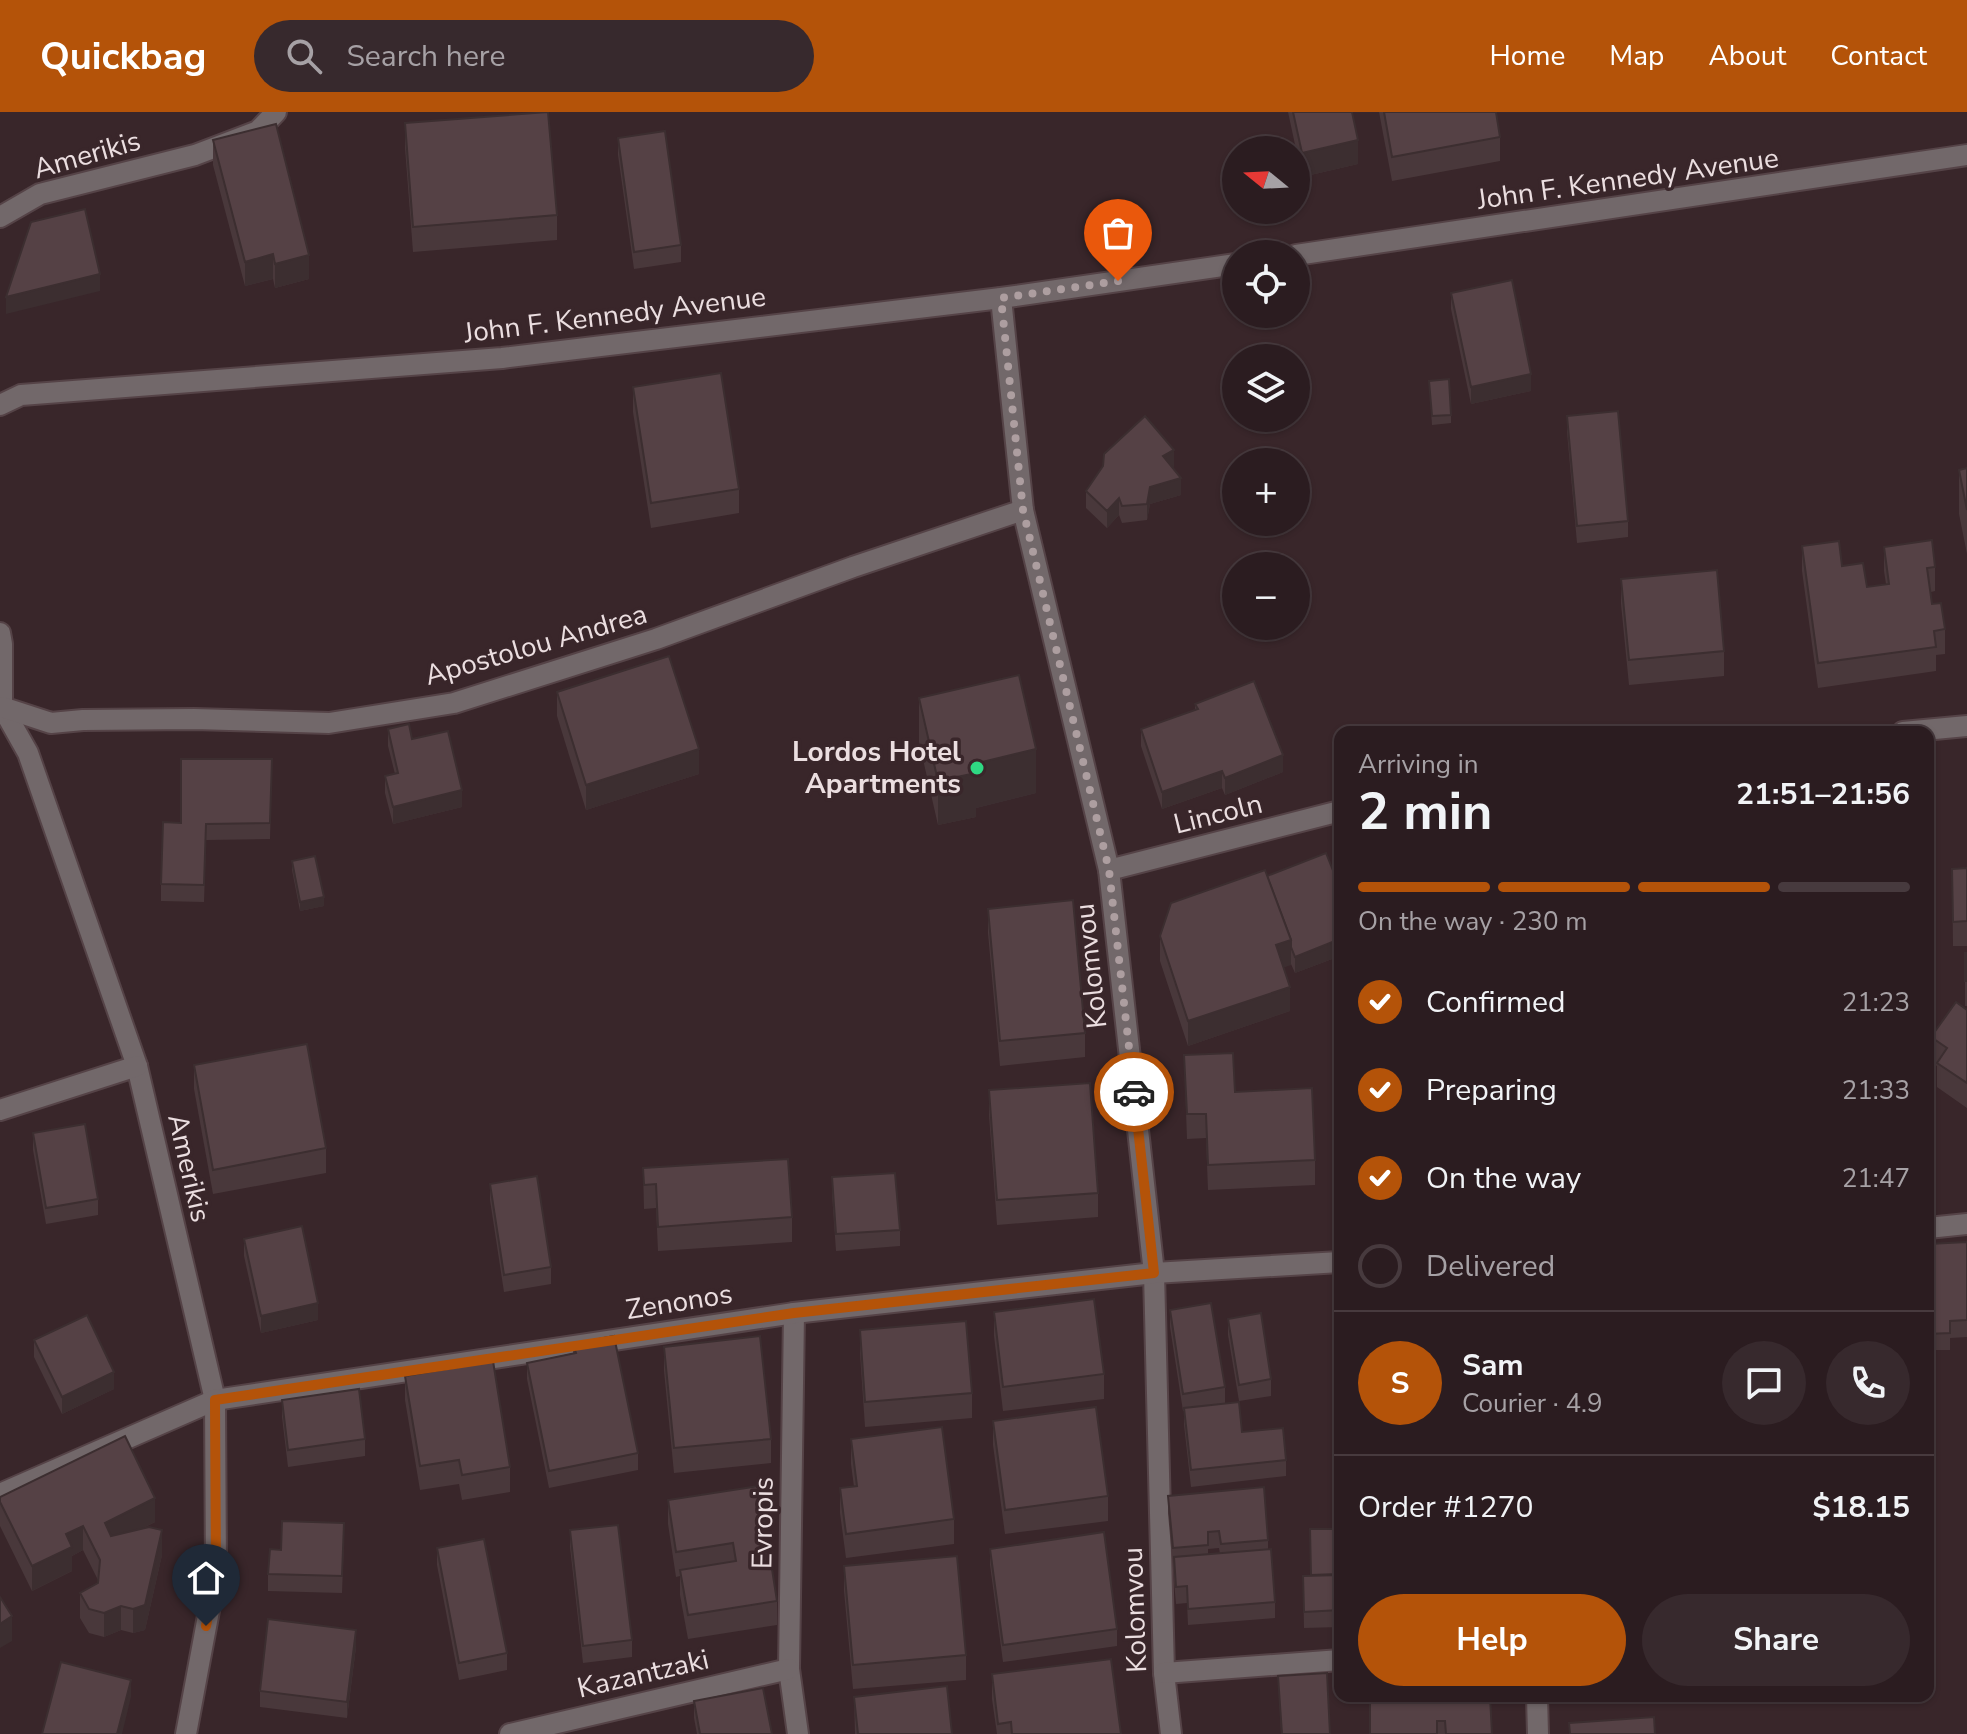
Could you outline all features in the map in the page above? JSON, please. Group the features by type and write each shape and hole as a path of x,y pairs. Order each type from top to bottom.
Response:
{"street":[{"name":"Amerikis","path":"0,217 40,194 195,155 258,131 276,112"},
{"name":"John F. Kennedy Avenue","path":"1310,253 1967,155"},
{"name":"John F. Kennedy Avenue","path":"0,405 21,395 502,358 1001,298 1222,266"},
{"name":"Kolomvou","path":"1001,298 1023,510 1109,870 1154,1273 1164,1673 1171,1734"},
{"name":"Apostolou Andrea","path":"1,708 51,723 194,719 329,723 454,703 656,639 853,567 1023,510"},
{"name":"Amerikis","path":"0,633 1,708 28,753 137,1066 215,1400 216,1573 186,1734"},
{"path":"1934,729 1967,726"},
{"name":"Lincoln","path":"1109,870 1334,813"},
{"path":"0,1110 137,1066"},
{"path":"1934,1227 1967,1224"},
{"name":"Zenonos","path":"0,1494 215,1400 794,1313 1154,1273 1334,1262"},
{"name":"Evropis","path":"794,1313 789,1669 798,1734"},
{"path":"1164,1673 1334,1660"},
{"name":"Kazantzaki","path":"510,1734 789,1669"},
{"path":"1537,1702 1538,1734"}],"building":[{"path":"548,112 557,215 413,227 405,123"},
{"path":"1293,112 1352,112 1358,140 1310,151 1310,136 1298,136"},
{"path":"1384,112 1496,112 1500,137 1392,157"},
{"path":"276,124 309,255 275,264 273,254 245,262 213,140"},
{"path":"665,131 681,245 634,252 618,138"},
{"path":"85,209 100,274 6,297 31,222"},
{"path":"1512,280 1531,374 1471,387 1451,293"},
{"path":"721,373 739,489 651,503 633,387"},
{"path":"1449,379 1451,415 1432,416 1429,381"},
{"path":"1618,411 1628,521 1577,526 1567,416"},
{"path":"1145,416 1174,450 1163,456 1181,478 1150,487 1147,504 1122,506 1119,498 1107,511 1086,491 1103,466 1104,454"},
{"path":"1967,468 1967,510 1959,470"},
{"path":"1932,540 1935,567 1927,568 1932,604 1941,603 1945,629 1934,631 1936,647 1818,663 1802,546 1839,541 1842,566 1863,563 1867,587 1889,584 1884,547"},
{"path":"1717,570 1724,651 1629,660 1621,579"},
{"path":"669,656 699,749 586,785 557,692"},
{"path":"1019,675 1036,749 974,764 976,773 938,781 919,698"},
{"path":"1254,681 1283,755 1225,778 1222,771 1162,792 1141,729 1198,709 1195,704"},
{"path":"409,724 412,739 448,731 462,790 393,807 385,776 398,773 388,729"},
{"path":"181,759 272,759 270,823 206,824 204,885 161,884 163,822 181,823"},
{"path":"1326,853 1334,873 1334,941 1295,957 1267,876"},
{"path":"315,856 324,897 300,902 292,861"},
{"path":"1967,868 1967,921 1953,922 1952,869"},
{"path":"1265,870 1291,940 1276,945 1290,987 1188,1021 1160,936 1171,903"},
{"path":"1073,900 1085,1033 1000,1041 988,909"},
{"path":"1967,953 1967,981 1965,981"},
{"path":"1956,1002 1967,1010 1967,1083 1937,1063 1947,1048 1934,1039 1934,1033"},
{"path":"307,1044 326,1148 213,1170 194,1065"},
{"path":"1233,1053 1235,1092 1312,1088 1315,1160 1208,1165 1206,1114 1187,1114 1184,1055"},
{"path":"1090,1083 1098,1193 997,1200 989,1090"},
{"path":"85,1124 98,1199 46,1208 33,1133"},
{"path":"788,1159 792,1217 658,1227 656,1184 644,1185 643,1168"},
{"path":"895,1173 900,1230 836,1234 832,1177"},
{"path":"537,1176 551,1267 504,1275 490,1184"},
{"path":"302,1226 318,1303 261,1316 244,1239"},
{"path":"1967,1242 1967,1320 1950,1321 1950,1333 1934,1334 1934,1244"},
{"path":"1094,1299 1104,1374 1003,1387 994,1312"},
{"path":"1211,1303 1225,1387 1183,1394 1170,1310"},
{"path":"1261,1313 1271,1379 1239,1385 1228,1319"},
{"path":"87,1315 114,1372 62,1397 34,1340"},
{"path":"966,1321 972,1393 865,1402 860,1330"},
{"path":"614,1336 638,1453 549,1471 527,1363 576,1353 573,1344"},
{"path":"760,1336 771,1439 674,1448 664,1347"},
{"path":"493,1361 510,1467 462,1475 459,1460 420,1466 405,1376"},
{"path":"359,1389 365,1439 288,1450 282,1400"},
{"path":"1239,1402 1242,1432 1283,1428 1286,1460 1191,1470 1184,1408"},
{"path":"1096,1407 1108,1496 1005,1510 993,1421"},
{"path":"942,1427 954,1519 846,1534 840,1488 857,1486 851,1439"},
{"path":"125,1436 155,1498 105,1523 111,1536 149,1527 162,1530 145,1605 133,1609 121,1606 104,1613 89,1609 80,1593 98,1583 100,1560 83,1526 66,1534 72,1547 32,1566 0,1497"},
{"path":"759,1486 777,1601 688,1615 680,1570 736,1561 733,1543 676,1552 668,1500"},
{"path":"1264,1487 1268,1540 1221,1544 1219,1531 1208,1532 1208,1545 1173,1548 1168,1496"},
{"path":"282,1521 344,1523 342,1576 268,1574 270,1549 281,1550"},
{"path":"618,1525 632,1640 583,1646 570,1530"},
{"path":"1310,1529 1334,1529 1334,1574 1311,1575"},
{"path":"1104,1532 1117,1629 1003,1645 990,1549"},
{"path":"484,1539 507,1653 459,1663 437,1548"},
{"path":"1271,1549 1275,1602 1188,1609 1187,1586 1176,1587 1174,1557"},
{"path":"957,1556 966,1655 853,1665 844,1566"},
{"path":"1334,1575 1334,1610 1304,1612 1303,1576"},
{"path":"0,1597 12,1616 0,1624"},
{"path":"268,1619 356,1630 347,1702 260,1691"},
{"path":"1111,1659 1121,1734 1012,1734 1011,1722 998,1724 992,1674"},
{"path":"61,1662 131,1680 117,1734 42,1734"},
{"path":"1327,1673 1330,1734 1282,1734 1278,1676"},
{"path":"947,1686 952,1734 858,1734 854,1697"},
{"path":"763,1688 772,1734 700,1734 694,1701"},
{"path":"1370,1702 1490,1702 1492,1734 1446,1734 1445,1721 1437,1721 1437,1734 1370,1734"},
{"path":"1654,1717 1655,1734 1570,1734 1569,1723"}],"way so far":[{"path":"1118,281 1001,298 1023,510 1109,870 1134,1092"}],"place":[{"name":"Lordos Hotel Apartments","path":"977,768"}],"route":[{"path":"206,1626 216,1573 215,1400 794,1313 1154,1273 1134,1092"}]}
